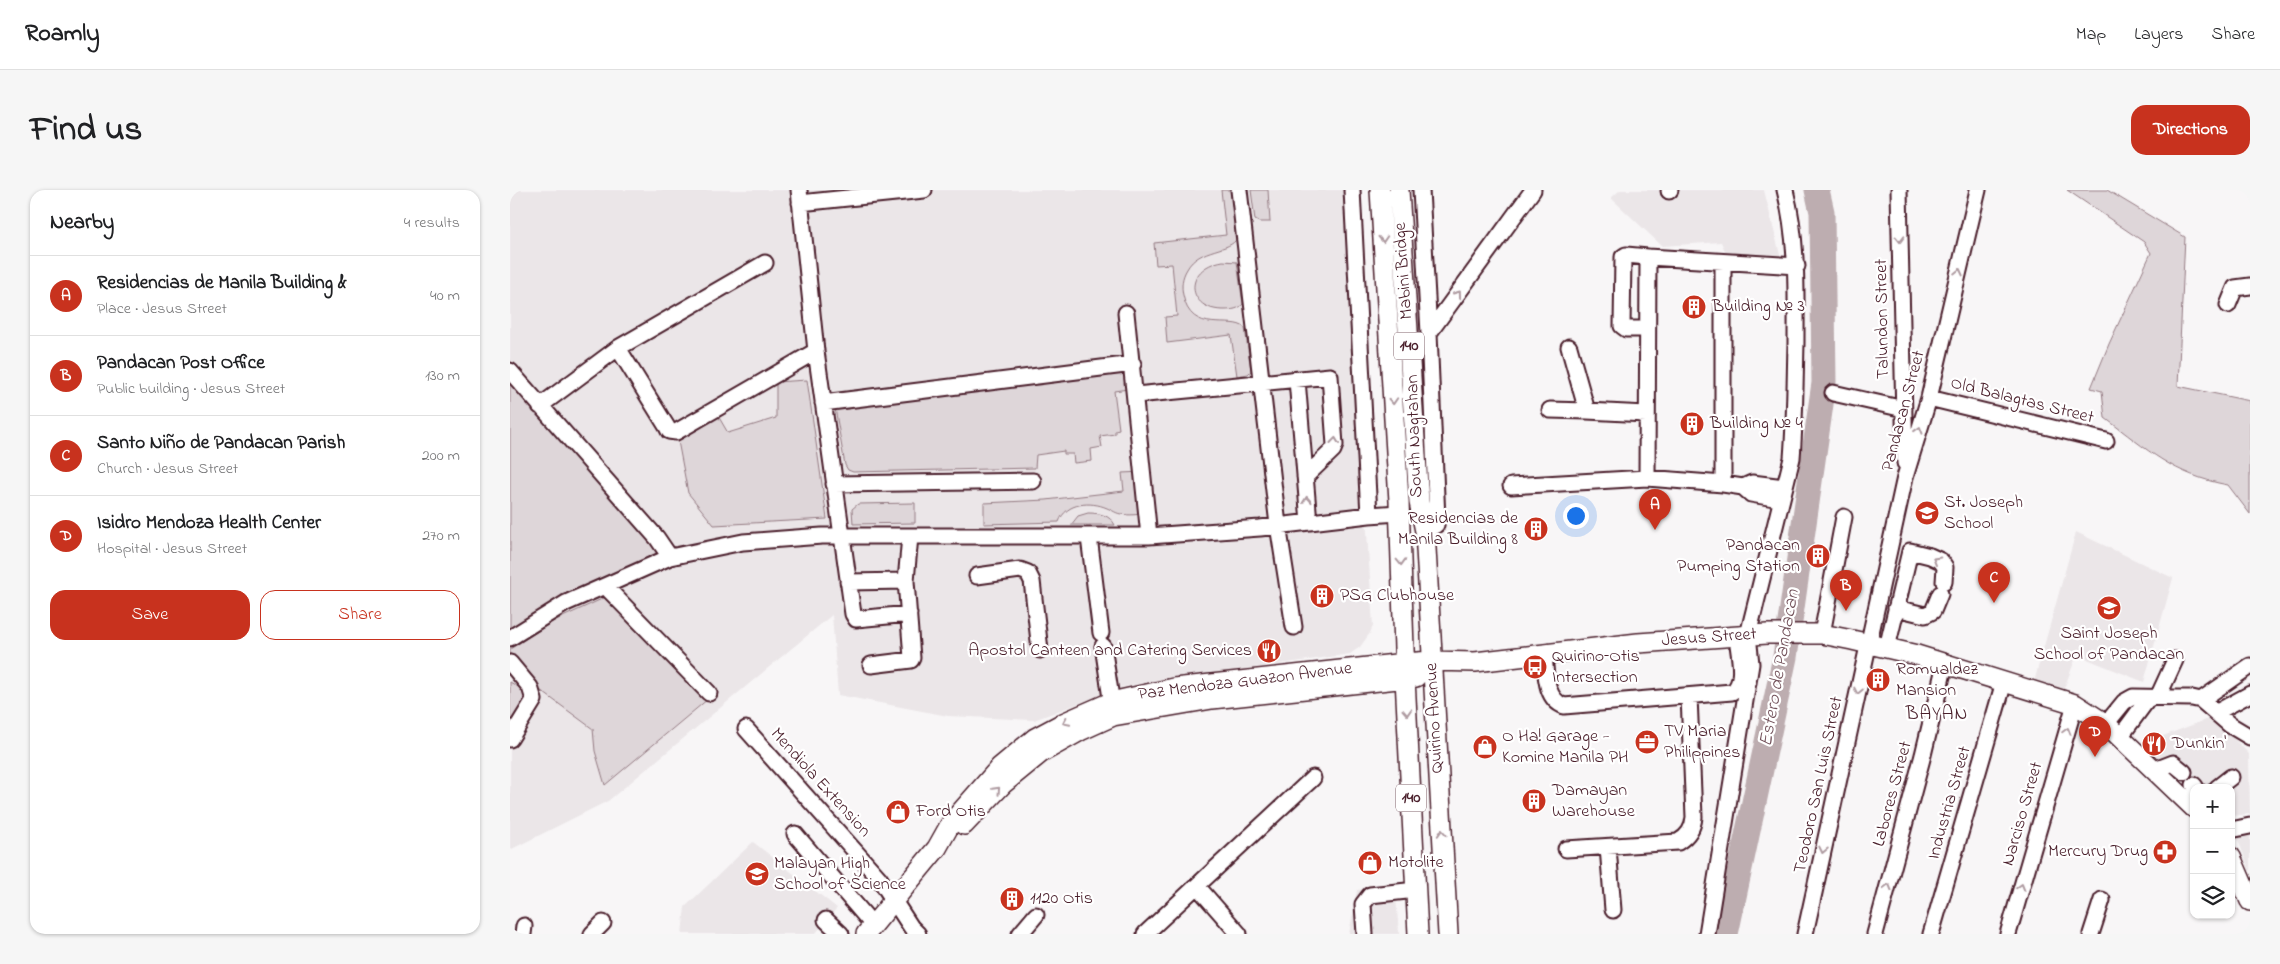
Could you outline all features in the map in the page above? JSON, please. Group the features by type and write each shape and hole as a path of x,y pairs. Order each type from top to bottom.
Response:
{"main road":[{"name":"Mabini Bridge","path":"1380,190 1399,507"},
{"name":"Mabini Bridge","path":"1399,190 1419,502"},
{"name":"Quirino Avenue","path":"1419,502 1425,531 1448,934"},
{"name":"Quirino Avenue","path":"1399,507 1418,934"},
{"name":"Jesus Street","path":"1432,668 1638,643 1767,634 1822,634 1878,646 1945,664 2075,704 2106,724 2190,804"},
{"name":"Paz Mendoza Guazon Avenue","path":"870,929 937,848 950,823 1000,767 1018,751 1063,723 1174,688 1432,668"},
{"path":"2235,866 2250,901"},
{"path":"1415,884 1445,876"}],"street":[{"path":"909,614 856,619 853,614 816,351 800,197 924,190"},
{"path":"1239,190 1278,525 1294,627"},
{"path":"1352,190 1369,515"},
{"name":"South Nagtahan","path":"1421,190 1437,519 1432,528 1425,531"},
{"path":"1429,333 1533,190"},
{"path":"1544,655 1550,695 1556,703 1564,706 1732,692 1737,688 1741,680 1743,636 1792,458 1797,266 1792,218 1785,190"},
{"name":"Talundon Street","path":"1899,190 1905,476"},
{"name":"Pandacan Street","path":"1878,646 1884,575 1905,476 1929,398 1978,190"},
{"path":"1647,328 1626,329 1622,326 1623,257 1626,255 1797,266"},
{"path":"1647,478 1648,257"},
{"path":"1723,262 1723,484"},
{"path":"540,406 618,348 765,263"},
{"path":"2228,305 2235,288 2250,286"},
{"path":"1126,313 1133,364 1149,536"},
{"path":"1569,347 1587,411"},
{"path":"618,348 669,431 676,432 816,351"},
{"path":"823,403 1133,364"},
{"path":"510,371 657,538 670,557"},
{"path":"1136,395 1330,377 1336,440 1334,450 1305,478"},
{"path":"1297,380 1309,522"},
{"path":"1833,393 1904,410"},
{"name":"Old Balagtas Street","path":"1929,398 2106,441"},
{"path":"1550,410 1646,414"},
{"path":"1511,486 1647,478 1743,487 1751,494 1782,493"},
{"path":"834,484 1033,481"},
{"path":"510,638 566,602 670,557 743,542 794,537 841,536 1149,536 1204,533 1309,522 1369,515 1399,507"},
{"path":"1822,634 1844,517"},
{"path":"871,665 911,660 913,655 906,581 910,536"},
{"path":"1089,537 1112,709"},
{"path":"1878,646 1896,608 1910,551 1941,561 1945,567 1942,588 1933,611 1925,615 1896,608"},
{"path":"977,576 1020,570 1028,573 1032,581 1040,650"},
{"path":"1884,575 1903,579"},
{"path":"848,582 906,581"},
{"path":"605,586 709,693"},
{"path":"1707,934 1751,664 1743,636"},
{"name":"Teodoro San Luis Street","path":"1805,934 1878,646"},
{"path":"2120,737 2153,698 2175,660"},
{"path":"510,663 530,686 534,700 510,739"},
{"name":"Labores Street","path":"1875,934 1923,755 1945,664"},
{"path":"2201,700 2250,666"},
{"name":"Industria Street","path":"1931,934 2004,682"},
{"path":"2217,712 2250,694"},
{"path":"1566,849 1678,842 1690,832 1694,817 1689,696"},
{"path":"2106,724 2128,699 2133,697 2201,700 2230,725 2248,732"},
{"name":"Narciso Street","path":"2008,934 2075,704"},
{"name":"Mendiola Extension","path":"746,729 866,864 894,900 910,927 918,934"},
{"path":"2155,770 2173,763 2184,772"},
{"path":"2222,784 2231,777"},
{"path":"1145,934 1313,778"},
{"path":"2235,829 2250,826"},
{"path":"795,834 870,929"},
{"path":"1608,847 1613,910"},
{"path":"1365,934 1363,904 1370,895 1415,884"},
{"path":"1197,886 1238,934"},
{"path":"2091,934 2102,900"},
{"path":"1020,934 1036,916"},
{"path":"826,920 841,934"}],"shaded area":[{"path":"510,190 1345,190 1373,626 1370,633 1360,647 1350,654 1123,687 1034,720 948,716 838,695 832,615 608,801 510,850"},
{"path":"1221,190 1232,190 1237,238 1228,246 1207,253 1192,262 1184,275 1182,288 1187,308 1194,316 1203,320 1231,323 1245,328 1251,371 1248,374 1237,376 1231,335 1167,343 1165,317 1177,316 1172,264 1156,265 1154,243 1226,235"},
{"path":"1251,190 1268,190 1270,222 1255,220"},
{"path":"1620,190 1764,190 1782,263 1729,260 1721,242 1662,246 1611,198"},
{"path":"2067,190 2107,190 2185,237 2178,386 2250,401 2250,514 2228,485 2209,481 2176,468 2148,451 2105,418 2102,391 2091,388 2151,253 2144,242"},
{"path":"1223,261 1237,262 1243,304 1235,309 1212,308 1202,304 1196,297 1195,280 1201,272 1210,265"},
{"path":"1126,372 1128,389 1114,391 1119,429 1115,430 1115,434 1100,436 1102,447 1091,449 1092,461 1074,463 1073,454 1064,454 1064,451 1036,455 1035,468 853,472 848,470 845,465 835,408"},
{"path":"510,377 662,552 510,631"},
{"path":"807,380 827,519 714,525 688,493 678,441 717,414 728,433 776,418 776,382"},
{"path":"1142,472 1146,514 1120,514 1101,506 1087,504 1067,510 1059,522 984,524 984,503 1046,500 1124,491 1122,473"},
{"path":"915,503 915,523 853,524 852,509 858,504"},
{"path":"1088,513 1104,515 1115,525 1071,525 1078,516"},
{"name":"Saint Joseph School of Pandacan","path":"2076,532 2173,578 2144,682 2077,655 2063,691 2034,682"},
{"path":"604,598 708,699 605,785 595,751 593,729 510,668 510,649 554,621"},
{"path":"510,682 530,694 510,729"},
{"path":"2213,717 2249,754 2250,814 2235,816 2235,784 2190,784 2190,793 2137,746"},
{"path":"2250,835 2250,872 2237,837"},
{"name":"Malayan High School of Science","path":"753,842 837,908 815,934 682,934 685,907"},
{"path":"1395,885 1399,934 1349,934 1357,890"}],"waterway":[{"name":"Estero de Pandacan","path":"1726,934 1785,657 1824,383 1822,212 1817,190"}],"place":[{"name":"Building № 3","path":"1694,307"},
{"name":"Building № 4","path":"1692,424"},
{"name":"St. Joseph School","path":"1927,513"},
{"name":"Residencias de Manila Building 8","path":"1536,529"},
{"name":"Residencias de Manila Building &","path":"1655,530"},
{"name":"Pandacan Pumping Station","path":"1818,556"},
{"name":"PSG Clubhouse","path":"1322,596"},
{"name":"Santo Niño de Pandacan Parish","path":"1994,603"},
{"name":"Saint Joseph School of Pandacan","path":"2109,608"},
{"name":"Pandacan Post Office","path":"1846,611"},
{"name":"Apostol Canteen and Catering Services","path":"1269,651"},
{"name":"Quirino–Otis Intersection","path":"1535,667"},
{"name":"Romualdez Mansion","path":"1878,680"},
{"name":"TV Maria Philippines","path":"1647,742"},
{"name":"Dunkin'","path":"2154,744"},
{"name":"O Ha! Garage - Komine Manila PH","path":"1485,747"},
{"name":"Isidro Mendoza Health Center","path":"2095,757"},
{"name":"Damayan Warehouse","path":"1534,801"},
{"name":"Ford Otis","path":"898,812"},
{"name":"Mercury Drug","path":"2165,852"},
{"name":"Motolite","path":"1370,863"},
{"name":"Malayan High School of Science","path":"757,874"},
{"name":"1120 Otis","path":"1012,899"}],"district":[{"name":"BAYAN","path":"1937,714"}]}
